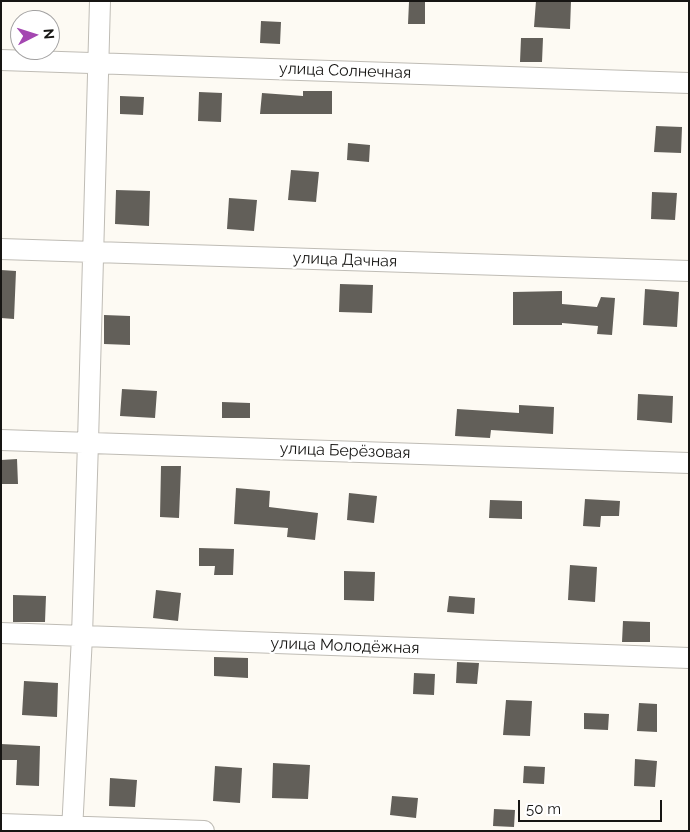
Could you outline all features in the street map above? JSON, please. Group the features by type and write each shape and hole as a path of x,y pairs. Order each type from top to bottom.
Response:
{"street":[{"path":"72,828 82,636 100,1"},
{"name":"улица Солнечная","path":"1,60 689,83"},
{"name":"улица Дачная","path":"1,249 689,271"},
{"name":"улица Берёзовая","path":"1,440 689,463"},
{"name":"улица Молодёжная","path":"1,633 689,658"},
{"path":"1,824 72,828 204,831"}],"building":[{"path":"536,1 571,1 570,29 534,27"},
{"path":"409,2 425,2 425,24 408,24"},
{"path":"261,21 281,22 280,44 260,43"},
{"path":"521,38 543,38 542,62 520,62"},
{"path":"303,91 332,91 332,114 260,114 262,93 303,96"},
{"path":"199,92 222,93 221,122 198,121"},
{"path":"120,96 144,97 143,115 120,114"},
{"path":"656,126 682,127 681,153 654,152"},
{"path":"348,143 370,145 369,162 347,160"},
{"path":"291,170 319,172 316,202 288,200"},
{"path":"116,190 150,191 149,226 115,224"},
{"path":"652,192 677,193 675,220 651,219"},
{"path":"229,198 257,200 254,231 227,229"},
{"path":"1,270 16,271 14,319 1,318"},
{"path":"340,284 373,285 372,313 339,312"},
{"path":"645,289 679,292 677,327 643,325"},
{"path":"562,291 562,304 597,307 601,297 615,298 612,335 597,334 598,326 562,323 562,325 513,325 513,292"},
{"path":"104,315 130,316 130,345 104,344"},
{"path":"122,389 157,391 155,418 120,416"},
{"path":"638,394 673,396 672,423 637,420"},
{"path":"222,402 250,403 250,418 222,418"},
{"path":"519,405 554,407 553,434 491,430 490,438 455,436 457,409 519,413"},
{"path":"17,459 18,484 1,484 1,460"},
{"path":"161,466 181,466 179,518 160,517"},
{"path":"236,488 270,491 269,507 318,513 315,540 287,537 288,528 234,524"},
{"path":"349,493 377,496 374,523 347,520"},
{"path":"585,499 620,501 619,516 601,516 600,527 583,526"},
{"path":"490,500 522,501 522,519 489,518"},
{"path":"199,548 234,549 233,575 214,575 215,566 199,566"},
{"path":"570,565 597,567 595,602 568,600"},
{"path":"344,571 375,572 374,601 344,600"},
{"path":"156,590 181,593 178,621 153,618"},
{"path":"13,595 46,596 45,622 13,622"},
{"path":"449,596 475,598 474,614 447,612"},
{"path":"623,621 650,622 650,642 622,642"},
{"path":"214,657 248,658 248,678 214,676"},
{"path":"457,662 479,663 477,684 456,683"},
{"path":"414,673 435,674 434,695 413,694"},
{"path":"24,681 58,683 57,717 22,715"},
{"path":"506,700 532,701 530,736 503,735"},
{"path":"639,703 657,704 657,732 637,731"},
{"path":"584,713 609,714 608,730 584,729"},
{"path":"1,744 40,746 39,786 16,785 17,760 1,760"},
{"path":"635,759 657,761 655,787 634,786"},
{"path":"273,763 310,765 308,799 272,798"},
{"path":"215,766 242,768 240,803 213,801"},
{"path":"524,766 545,767 544,784 523,783"},
{"path":"110,778 137,780 135,807 109,806"},
{"path":"392,796 418,798 416,818 390,815"},
{"path":"494,809 515,810 514,827 493,826"}]}
